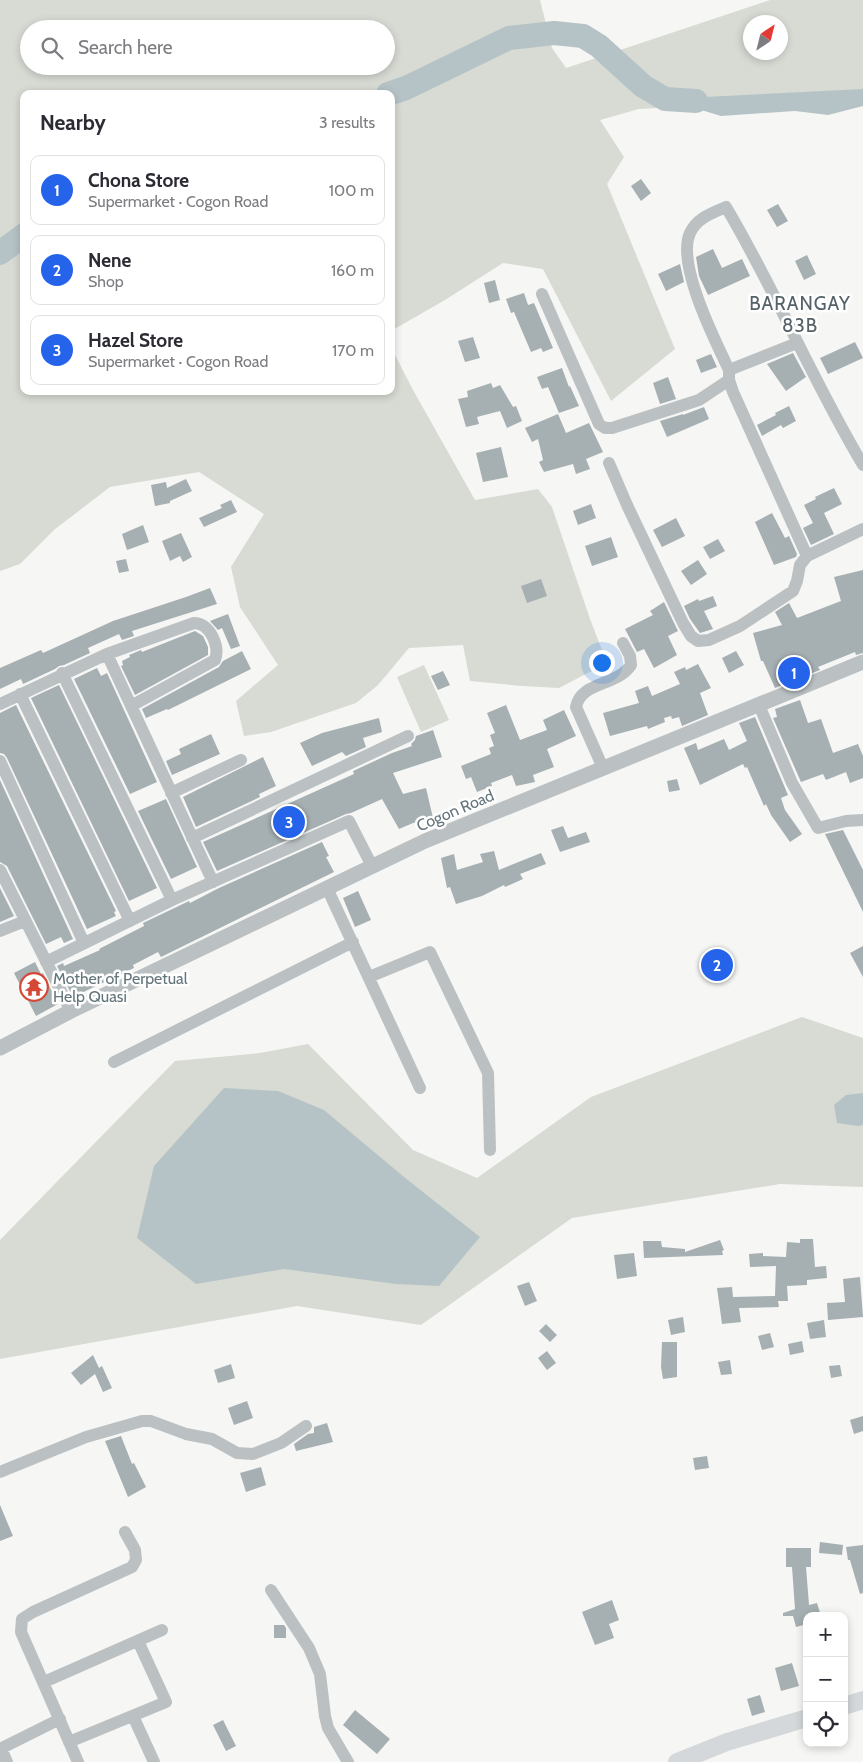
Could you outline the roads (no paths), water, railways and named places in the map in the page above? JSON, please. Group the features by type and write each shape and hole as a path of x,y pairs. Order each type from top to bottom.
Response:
{"main road":[{"path":"848,1705 863,1700"},
{"path":"677,1762 727,1742 803,1719"}],"street":[{"path":"807,556 729,375 702,309 690,272 686,245 690,232 702,218 726,207 749,245 798,343 863,465"},
{"path":"542,294 599,424 605,428 612,428 699,400 729,375 798,343"},
{"path":"609,462 627,505 690,636 698,641 709,640 740,626 793,591 800,565 807,556 863,529"},
{"path":"0,704 106,654 194,623 206,626 215,641 218,653 215,660 131,706"},
{"path":"603,768 576,707 578,699 586,690 615,679 626,672 631,665 630,656 623,643"},
{"path":"106,654 213,882"},
{"name":"Cogon Road","path":"0,1048 71,1011 425,841 863,662"},
{"path":"62,674 172,900"},
{"path":"20,694 130,920"},
{"path":"759,705 792,783 818,828 846,821 863,820"},
{"path":"192,838 408,736"},
{"path":"171,794 241,760"},
{"path":"0,761 84,942"},
{"path":"46,962 172,900 349,821 372,866"},
{"path":"0,870 71,1011"},
{"path":"327,888 420,1088"},
{"path":"0,930 25,921"},
{"path":"114,1062 353,942"},
{"path":"369,977 430,952 488,1073 490,1150"},
{"path":"0,1472 86,1437 142,1421 151,1421 186,1434 212,1439 237,1453 253,1454 281,1443 306,1426"},
{"path":"78,1762 21,1632 22,1619 33,1612 132,1567 136,1560 135,1550 125,1532"},
{"path":"271,1590 310,1648 320,1674 328,1728 348,1762"},
{"path":"44,1682 162,1630"},
{"path":"70,1742 166,1702 138,1641"},
{"path":"133,1716 154,1762"},
{"path":"7,1762 0,1748 60,1719"}],"waterway":[{"path":"395,92 509,38 554,33 583,36 599,46 643,86 665,99 696,101"},
{"path":"0,253 20,238"}],"place":[{"name":"Chona Store","path":"794,673"},
{"name":"Hazel Store","path":"289,822"},
{"name":"Nene","path":"717,965"},
{"name":"Mother of Perpetual Help Quasi","path":"34,987"}],"district":[{"name":"BARANGAY 83B","path":"800,314"}]}
